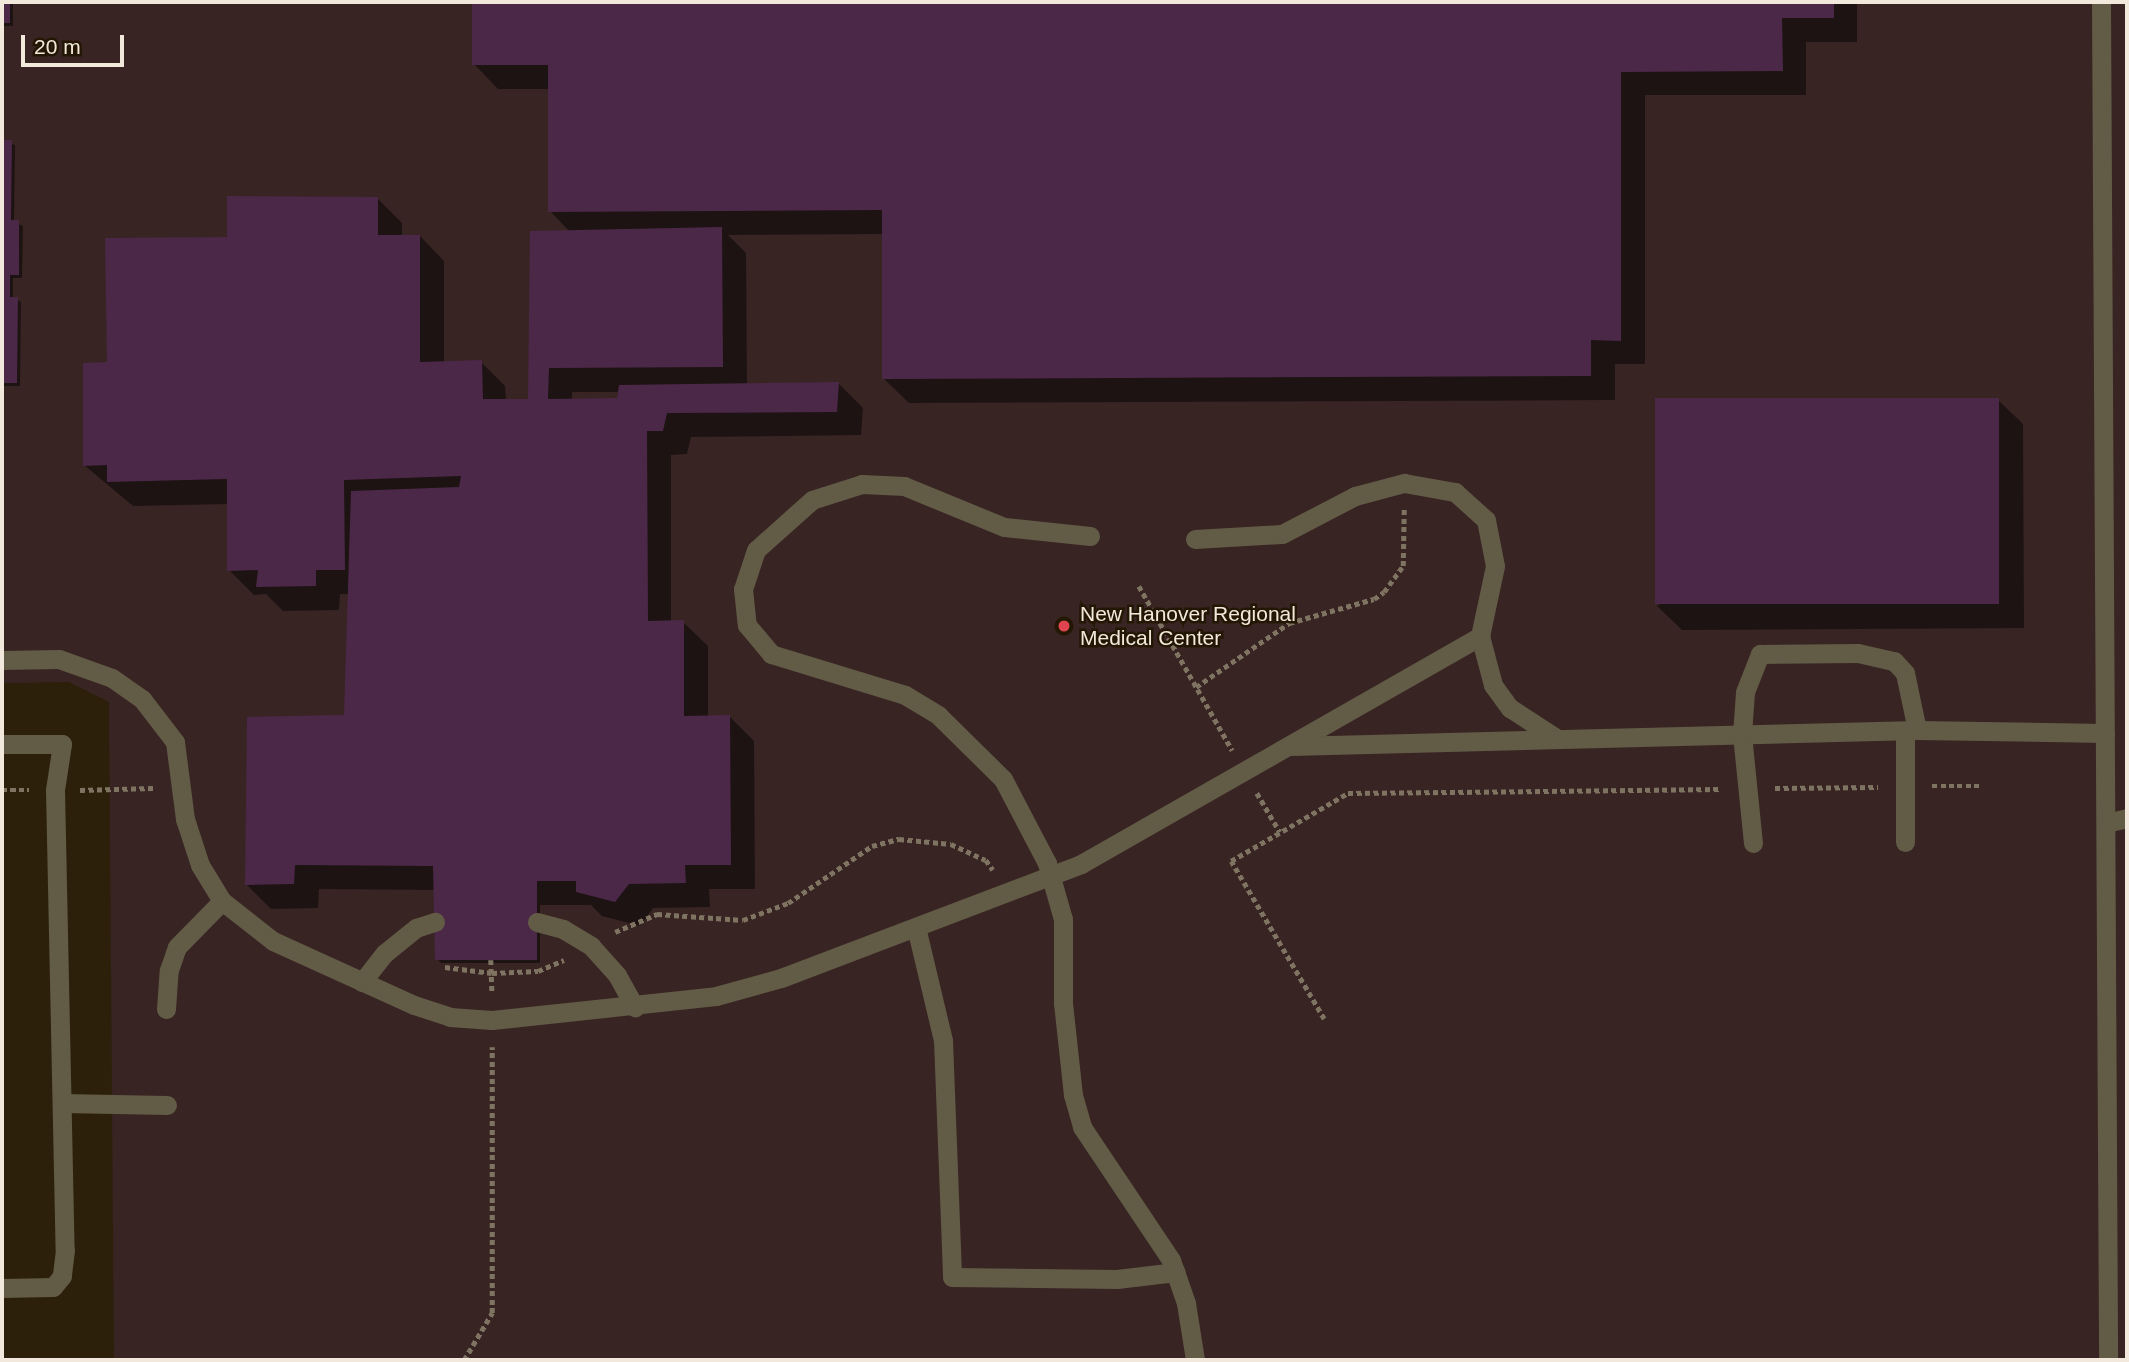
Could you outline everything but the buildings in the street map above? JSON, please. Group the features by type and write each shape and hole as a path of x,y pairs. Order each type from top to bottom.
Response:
{"lane":[{"path":"2101,2 2108,1360"},
{"path":"1195,539 1282,534 1355,496 1404,483 1455,492 1486,520 1495,566 1480,636 1493,685 1510,708 1556,738"},
{"path":"1090,536 1004,527 904,486 862,484 812,500 756,550 743,589 747,625 771,654 905,695 939,715 1003,779 1050,873 1063,919 1063,1003 1073,1095 1082,1127 1176,1272 1195,1360"},
{"path":"2,660 59,659 112,678 142,699 175,742 186,819 200,865 222,901 273,941 362,982 450,1017 492,1020 635,1007 716,996 782,978 916,927 1111,850 1480,636"},
{"path":"1753,843 1742,734 1745,692 1753,665 1760,654 1776,652 1882,655 1894,661 1905,673 1911,731 1905,786 1905,842"},
{"path":"1289,746 1911,731 2105,733"},
{"path":"2,744 62,744 55,790 62,1103 62,1276 53,1287 2,1288"},
{"path":"2106,822 2127,818"},
{"path":"166,1009 169,970 177,947 222,901"},
{"path":"362,982 385,953 416,928 435,922"},
{"path":"537,922 563,929 591,946 617,975 635,1007"},
{"path":"916,927 943,1040 952,1277 1117,1279 1176,1272"},
{"path":"62,1103 167,1105"}],"path":[{"path":"1196,687 1289,623 1374,599 1396,581 1405,549 1404,483"},
{"path":"1139,586 1280,832"},
{"path":"1324,1019 1231,860 1348,793 1981,786"},
{"path":"445,967 492,973 538,971 591,946 634,920 657,914 743,920 788,904 872,846 899,839 927,839 973,852 993,870 1002,892"},
{"path":"464,1360 492,1313 491,960"}],"shaded area":[{"name":"New Hanover Regional Medical Center","path":"2,2 2127,2 2127,1360 114,1360 109,702 69,682 2,683"}],"place":[{"name":"New Hanover Regional Medical Center","path":"1064,626"}]}
